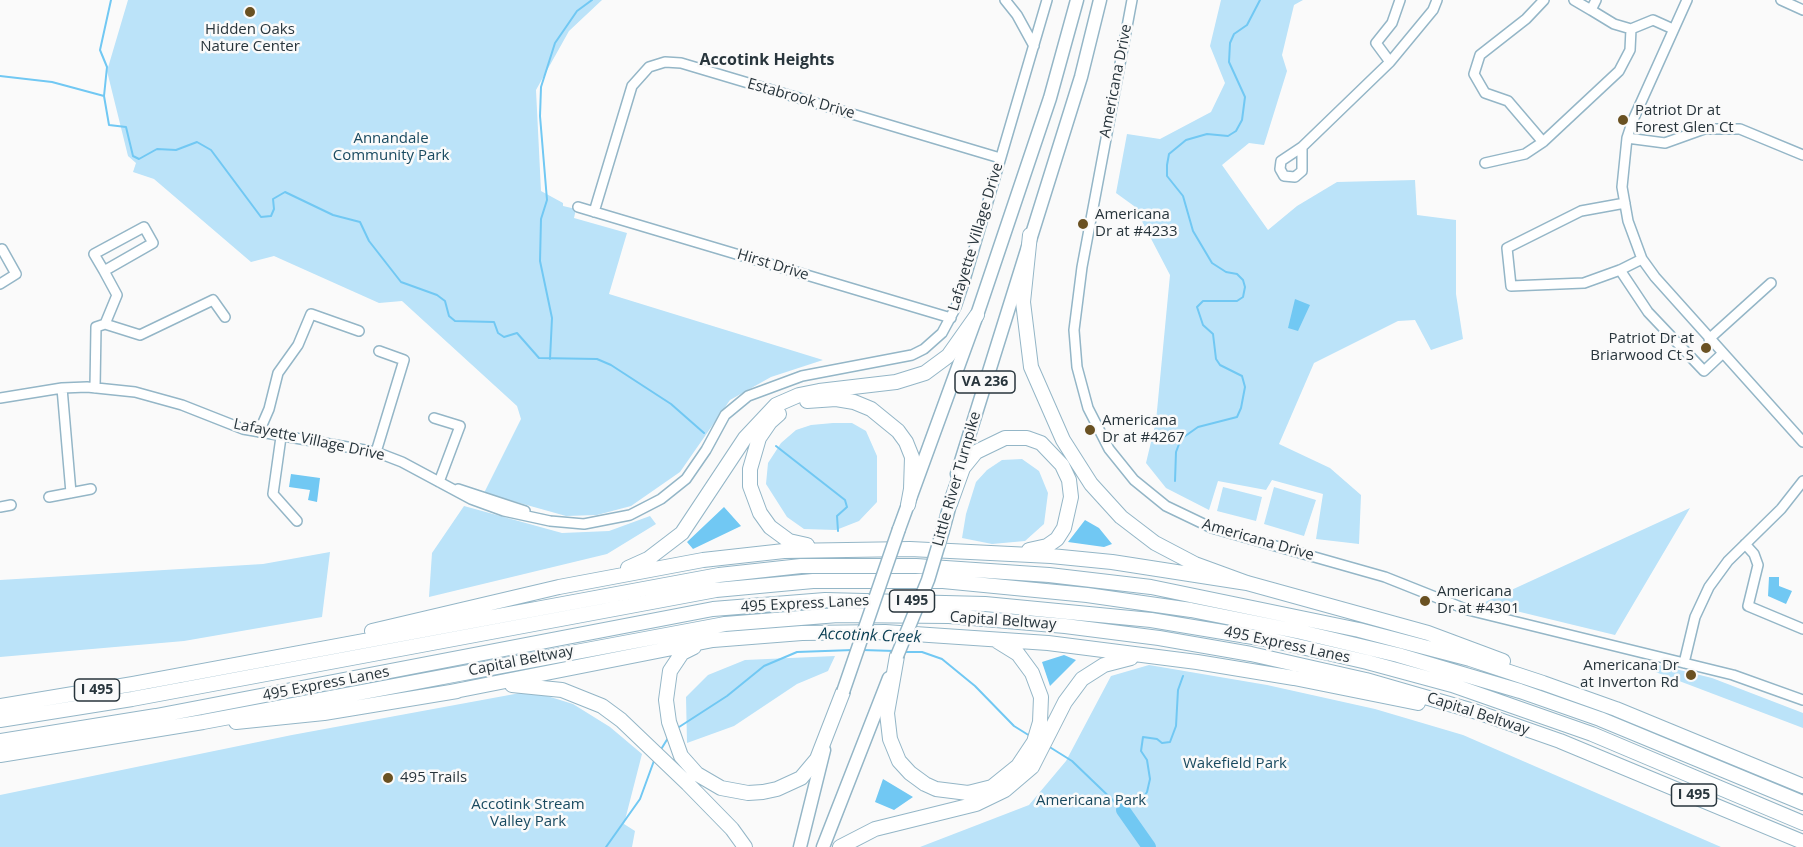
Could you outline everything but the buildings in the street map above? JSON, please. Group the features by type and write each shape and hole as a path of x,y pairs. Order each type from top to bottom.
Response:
{"highway":[{"path":"1030,235 1023,302 1026,345 1039,389 1063,440 1091,484 1121,517 1138,531 1195,564 1247,583 1428,633 1484,653 1616,709"},
{"path":"577,584 632,567 667,546 694,518 745,438 776,405 799,395 896,382 925,373 948,356 977,315"},
{"path":"842,549 800,544 779,536 760,513 753,499 750,486 753,453 770,422 782,412 798,404 818,399 836,399 871,409 885,419 906,442 912,457 908,505"},
{"path":"950,504 967,463 976,452 997,440 1027,438 1041,443 1052,452 1069,480 1071,497 1064,528 1057,539 1047,546 997,553"},
{"path":"349,643 373,630 415,619 577,584 720,558 784,551 842,549 997,553 1112,562 1247,583"},
{"name":"I 495","path":"0,706 153,681 729,573 801,566 916,566 1088,579 1256,606 1359,630 1470,659 1616,709 1803,786"},
{"name":"495 Express Lanes","path":"0,720 167,693 706,592 813,581 943,581 1087,595 1191,610 1301,632 1398,655 1520,691 1600,718 1803,803"},
{"name":"495 Express Lanes","path":"0,741 167,714 713,609 825,600 985,604 1151,620 1271,640 1367,662 1452,686 1592,734 1803,823"},
{"name":"Capital Beltway","path":"0,755 203,722 725,624 799,616 893,615 1065,626 1202,645 1366,681 1514,725 1612,761 1803,842"},
{"path":"450,692 686,645 734,638 844,632 972,636 1197,662 1336,686 1514,725"},
{"path":"897,656 887,692 887,713 894,752 903,768 925,784 956,792 980,791 1022,770 1034,742 1042,707 1037,684 1018,654 999,642 972,636"},
{"path":"734,638 702,644 682,653 670,671 666,700 674,743 693,779 745,847"},
{"path":"840,847 875,829 987,800 1005,790 1040,754 1053,723 1074,688 1082,679 1104,665 1118,660 1142,657 1197,662"},
{"path":"203,722 257,722 505,685 562,690 602,706 693,779 721,788 748,793 777,789 801,778 810,770 817,759 843,692"}],"main road":[{"name":"VA 236","path":"800,847 824,750 899,529 977,315 1050,98 1077,0"},
{"name":"Little River Turnpike","path":"897,656 928,580 958,470 1081,76 1100,0"},
{"path":"823,847 887,692"}],"street":[{"path":"1005,0 1017,15 1034,46"},
{"name":"Lafayette Village Drive","path":"0,397 62,388 95,388 157,397 259,432 376,452 402,462 471,500 504,511 566,524 601,523 643,510 661,500 686,479 706,450 725,415 748,396 802,376 912,355 934,341 951,318 1047,0"},
{"name":"Americana Drive","path":"1132,0 1082,267 1074,330 1077,367 1088,408 1099,431 1121,465 1166,506 1212,528 1373,574 1468,610 1751,681 1803,700"},
{"path":"1390,62 1376,43 1392,23 1400,0"},
{"path":"1302,147 1390,62 1433,10 1437,0"},
{"path":"1543,142 1508,101 1485,93 1474,74 1480,55 1526,19 1544,0"},
{"path":"1574,0 1614,24 1630,29 1653,20 1673,29"},
{"path":"1591,10 1596,0"},
{"path":"1687,0 1627,138 1622,170 1628,222 1642,259 1665,290 1803,442"},
{"path":"1781,0 1803,10"},
{"path":"1485,163 1525,154 1543,142 1619,71 1630,50 1630,29"},
{"name":"Estabrook Drive","path":"594,212 632,86 649,67 665,62 681,63 1000,158"},
{"path":"1627,138 1665,143 1704,129 1740,129 1803,155"},
{"path":"1624,203 1581,211 1506,248 1512,286 1584,283 1642,259"},
{"name":"Hirst Drive","path":"578,207 951,318"},
{"path":"104,271 153,243 144,227 94,254 117,295 105,324"},
{"path":"0,284 16,274 2,249"},
{"path":"1620,270 1648,312 1704,371 1722,354"},
{"path":"1709,339 1771,283"},
{"path":"95,388 96,327 105,324 140,335 213,300 225,317"},
{"path":"259,432 269,409 278,373 298,345 311,314 359,331"},
{"path":"376,452 404,360 379,351"},
{"path":"62,388 71,493"},
{"path":"434,418 460,426 439,482"},
{"path":"281,437 273,494 297,521"},
{"path":"1683,663 1695,617 1705,595 1724,566 1781,509 1803,481"},
{"path":"48,497 91,489"},
{"path":"0,507 11,505"},
{"path":"1745,544 1754,554 1758,566 1748,606 1803,628"}],"green space":[{"name":"Annandale Community Park","path":"128,0 602,0 569,31 536,90 541,191 563,203 563,206 576,209 574,218 627,233 609,294 823,360 771,377 730,400 680,472 631,506 597,515 566,516 484,493 521,419 517,406 402,301 379,303 274,256 251,262 154,179 133,172 136,163 128,156 107,71"},
{"path":"1221,0 1303,0 1294,5 1282,55 1287,71 1264,145 1249,143 1222,165 1268,230 1297,206 1337,182 1415,180 1417,215 1456,220 1456,294 1463,339 1431,350 1415,320 1398,321 1314,363 1279,444 1330,468 1361,495 1359,544 1316,539 1323,494 1272,480 1266,490 1218,481 1209,510 1166,488 1146,463 1156,421 1170,275 1134,206 1116,193 1127,134 1160,139 1211,112 1225,83 1210,46"},
{"path":"852,423 866,431 877,456 877,502 859,521 836,530 804,529 787,517 766,484 768,463 781,443 796,430 811,425"},
{"path":"1022,459 1039,471 1048,493 1044,524 1025,541 992,544 962,538 966,514 976,482 987,470 1002,460"},
{"path":"1223,487 1262,497 1256,521 1217,511"},
{"path":"1274,487 1316,500 1304,536 1264,524"},
{"path":"464,506 562,533 609,531 650,516 656,524 607,554 429,597 432,553"},
{"path":"1690,508 1615,635 1483,603 1594,552"},
{"path":"330,552 322,617 184,641 0,657 0,580 263,564"},
{"path":"835,656 828,671 797,684 734,726 687,743 686,697 708,675 745,660"},
{"path":"1639,660 1712,678 1803,713 1803,728 1637,665"},
{"name":"Wakefield Park","path":"1149,665 1267,685 1375,709 1463,735 1721,847 920,847 1029,805 1066,761 1111,676"},
{"name":"Accotink Stream Valley Park","path":"531,691 573,704 610,727 642,754 624,824 635,831 632,847 0,847 0,795 292,735"}],"water":[{"path":"1295,299 1310,305 1298,331 1288,328"},
{"path":"291,474 320,478 317,502 308,500 310,490 289,487"},
{"path":"724,507 741,526 693,549 687,542"},
{"path":"1085,520 1099,528 1112,544 1104,547 1068,542"},
{"path":"1769,577 1779,577 1779,586 1792,591 1786,604 1768,596"},
{"path":"1064,655 1076,660 1050,686 1042,662"},
{"path":"883,779 913,797 894,810 875,802"}],"waterway":[{"path":"104,96 107,67 100,50 111,0"},
{"path":"550,359 552,318 540,261 541,219 547,200 540,116 541,87 555,43 577,11 592,0"},
{"path":"1175,481 1176,452 1181,439 1198,427 1237,417 1245,387 1242,376 1220,365 1216,359 1213,334 1203,325 1197,307 1203,301 1237,301 1243,297 1245,287 1243,280 1237,274 1226,272 1212,263 1193,231 1183,196 1167,176 1167,165 1169,154 1186,140 1207,134 1228,136 1236,131 1242,120 1245,97 1229,62 1230,43 1234,34 1247,25 1260,0"},
{"path":"0,76 52,82 104,96 109,125 126,127 133,156 139,159 157,149 176,150 197,142 211,150 261,217 271,216 274,209 273,199 285,192 333,215 360,222 369,241 401,282 437,295 445,301 449,316 455,321 494,322 498,333 504,337 517,333 539,358 597,359 611,365 671,404 704,433"},
{"path":"776,446 845,500 847,507 837,516 838,531"},
{"name":"Accotink Creek","path":"676,729 727,696 764,666 797,652 853,650"},
{"name":"Accotink Creek","path":"862,650 895,651"},
{"name":"Accotink Creek","path":"904,652 922,652 942,659 975,686 1014,726 1030,736"},
{"path":"1048,746 1072,761 1123,810 1127,801 1143,798 1147,792 1150,779 1147,760 1141,751 1143,737 1157,739 1162,743 1170,742 1176,726 1178,690 1183,676"},
{"name":"Accotink Creek","path":"660,751 668,738"},
{"name":"Accotink Creek","path":"606,847 640,799 655,758"},
{"name":"Accotink Creek","path":"1123,810 1149,847"}],"place":[{"name":"Hidden Oaks Nature Center","path":"250,12"},
{"name":"Patriot Dr at Forest Glen Ct","path":"1623,120"},
{"name":"Americana Dr at #4233","path":"1083,224"},
{"name":"Patriot Dr at Briarwood Ct S","path":"1706,348"},
{"name":"Americana Dr at #4267","path":"1090,430"},
{"name":"Americana Dr at #4301","path":"1425,601"},
{"name":"Americana Dr at Inverton Rd","path":"1691,675"},
{"name":"495 Trails","path":"388,778"}],"district":[{"name":"Accotink Heights","path":"767,60"}],"park label":[{"name":"Americana Park","path":"1091,801"}]}
